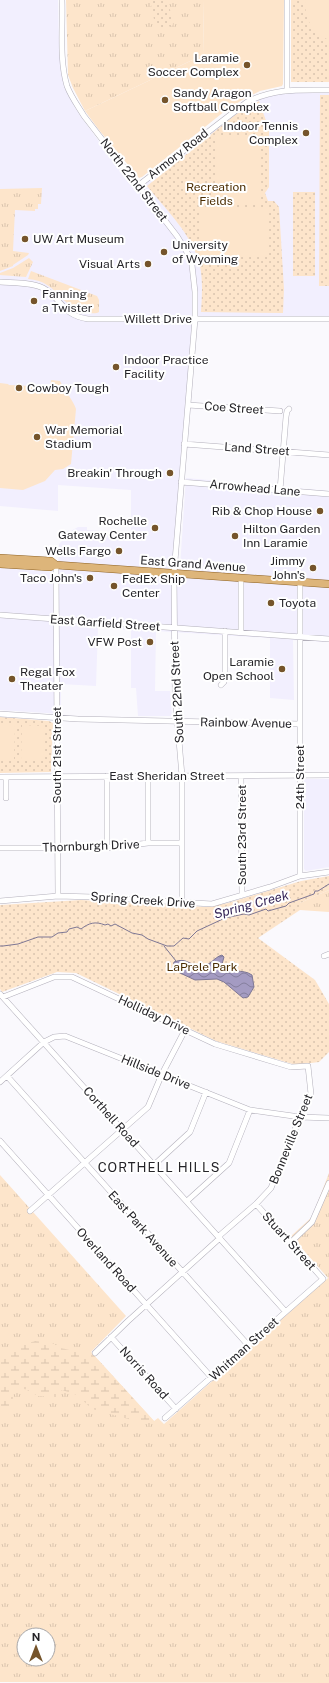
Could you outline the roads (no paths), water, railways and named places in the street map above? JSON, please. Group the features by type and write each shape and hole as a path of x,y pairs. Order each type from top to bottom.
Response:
{"main road":[{"name":"East Grand Avenue","path":"0,558 51,561 56,566"},
{"name":"East Grand Avenue","path":"0,564 50,568 56,566 174,573 329,584"}],"street":[{"name":"North 22nd Street","path":"62,0 63,65 71,96 84,116 139,185 177,236 192,264 195,280 195,319 181,482"},
{"path":"287,0 287,90"},
{"name":"Armory Road","path":"139,185 247,102 266,93 287,90 329,90"},
{"name":"Willett Drive","path":"0,282 41,287 52,294 70,314 81,318 329,319"},
{"name":"Coe Street","path":"188,404 280,411"},
{"path":"280,490 286,411 290,409"},
{"name":"Land Street","path":"184,444 329,454"},
{"name":"Arrowhead Lane","path":"181,482 329,494"},
{"name":"South 22nd Street","path":"181,482 174,573 174,628 175,694 182,776 182,903"},
{"name":"South 21st Street","path":"56,566 58,896"},
{"path":"241,632 242,578"},
{"name":"24th Street","path":"300,582 300,876"},
{"name":"East Garfield Street","path":"0,614 57,620 329,639"},
{"path":"221,685 224,682 225,676 225,631"},
{"name":"Rainbow Avenue","path":"0,714 57,718 300,724"},
{"name":"East Sheridan Street","path":"6,798 3,777 329,775"},
{"path":"107,776 107,848"},
{"path":"148,776 148,844"},
{"name":"South 23rd Street","path":"241,776 242,894"},
{"name":"Thornburgh Drive","path":"0,848 107,848 148,844 182,843"},
{"name":"Spring Creek Drive","path":"0,901 58,896 212,904 270,887 300,876 329,872"},
{"name":"Holliday Drive","path":"1,996 54,977 72,977 215,1044 237,1052 291,1067 308,1066"},
{"name":"Corthell Road","path":"1,996 187,1201 285,1312"},
{"path":"30,1211 148,1106 162,1074 185,1030"},
{"name":"Hillside Drive","path":"0,1082 44,1042 54,1037 65,1036 250,1110 300,1117 329,1118"},
{"name":"Bonneville Street","path":"95,1352 256,1204 271,1188 311,1094 308,1066"},
{"name":"East Park Avenue","path":"7,1076 248,1345"},
{"path":"154,1165 190,1132 206,1092"},
{"path":"187,1201 230,1163 250,1110"},
{"name":"Overland Road","path":"0,1142 212,1378"},
{"path":"290,1243 312,1222 329,1183"},
{"name":"Stuart Street","path":"256,1204 322,1279"},
{"name":"Whitman Street","path":"166,1418 322,1279"},
{"name":"Norris Road","path":"111,1337 176,1409"}],"water":[{"path":"222,955 224,957 222,964 225,967 252,975 254,987 248,997 243,998 224,982 217,979 195,980 178,972 173,967 174,962 182,960 203,966"}],"waterway":[{"name":"Spring Creek","path":"0,946 18,944 38,937 52,937 58,933 67,932 69,929 77,927 81,929 89,924 95,923 105,925 108,924 111,926 115,924 148,939 167,946 174,946 183,938 189,939 197,931 225,918 244,914 249,915 266,909 268,911 286,906 289,903 314,894 315,891 318,891 329,884"},
{"path":"164,946 176,961"}],"place":[{"name":"Laramie Soccer Complex","path":"247,65"},
{"name":"Sandy Aragon Softball Complex","path":"165,100"},
{"name":"Indoor Tennis Complex","path":"306,133"},
{"name":"UW Art Museum","path":"25,239"},
{"name":"University of Wyoming","path":"164,252"},
{"name":"Visual Arts","path":"148,264"},
{"name":"Fanning a Twister","path":"34,301"},
{"name":"Indoor Practice Facility","path":"116,367"},
{"name":"Cowboy Tough","path":"19,388"},
{"name":"War Memorial Stadium","path":"37,437"},
{"name":"Breakin' Through","path":"170,473"},
{"name":"Rib & Chop House","path":"320,511"},
{"name":"Rochelle Gateway Center","path":"155,528"},
{"name":"Hilton Garden Inn Laramie","path":"235,536"},
{"name":"Wells Fargo","path":"119,551"},
{"name":"Jimmy John's","path":"313,568"},
{"name":"Taco John's","path":"90,578"},
{"name":"FedEx Ship Center","path":"114,586"},
{"name":"Toyota","path":"271,603"},
{"name":"VFW Post","path":"150,642"},
{"name":"Laramie Open School","path":"282,669"},
{"name":"Regal Fox Theater","path":"12,679"}],"district":[{"name":"CORTHELL HILLS","path":"159,1167"}],"park label":[{"name":"Recreation Fields","path":"216,194"},
{"name":"LaPrele Park","path":"202,967"}]}
